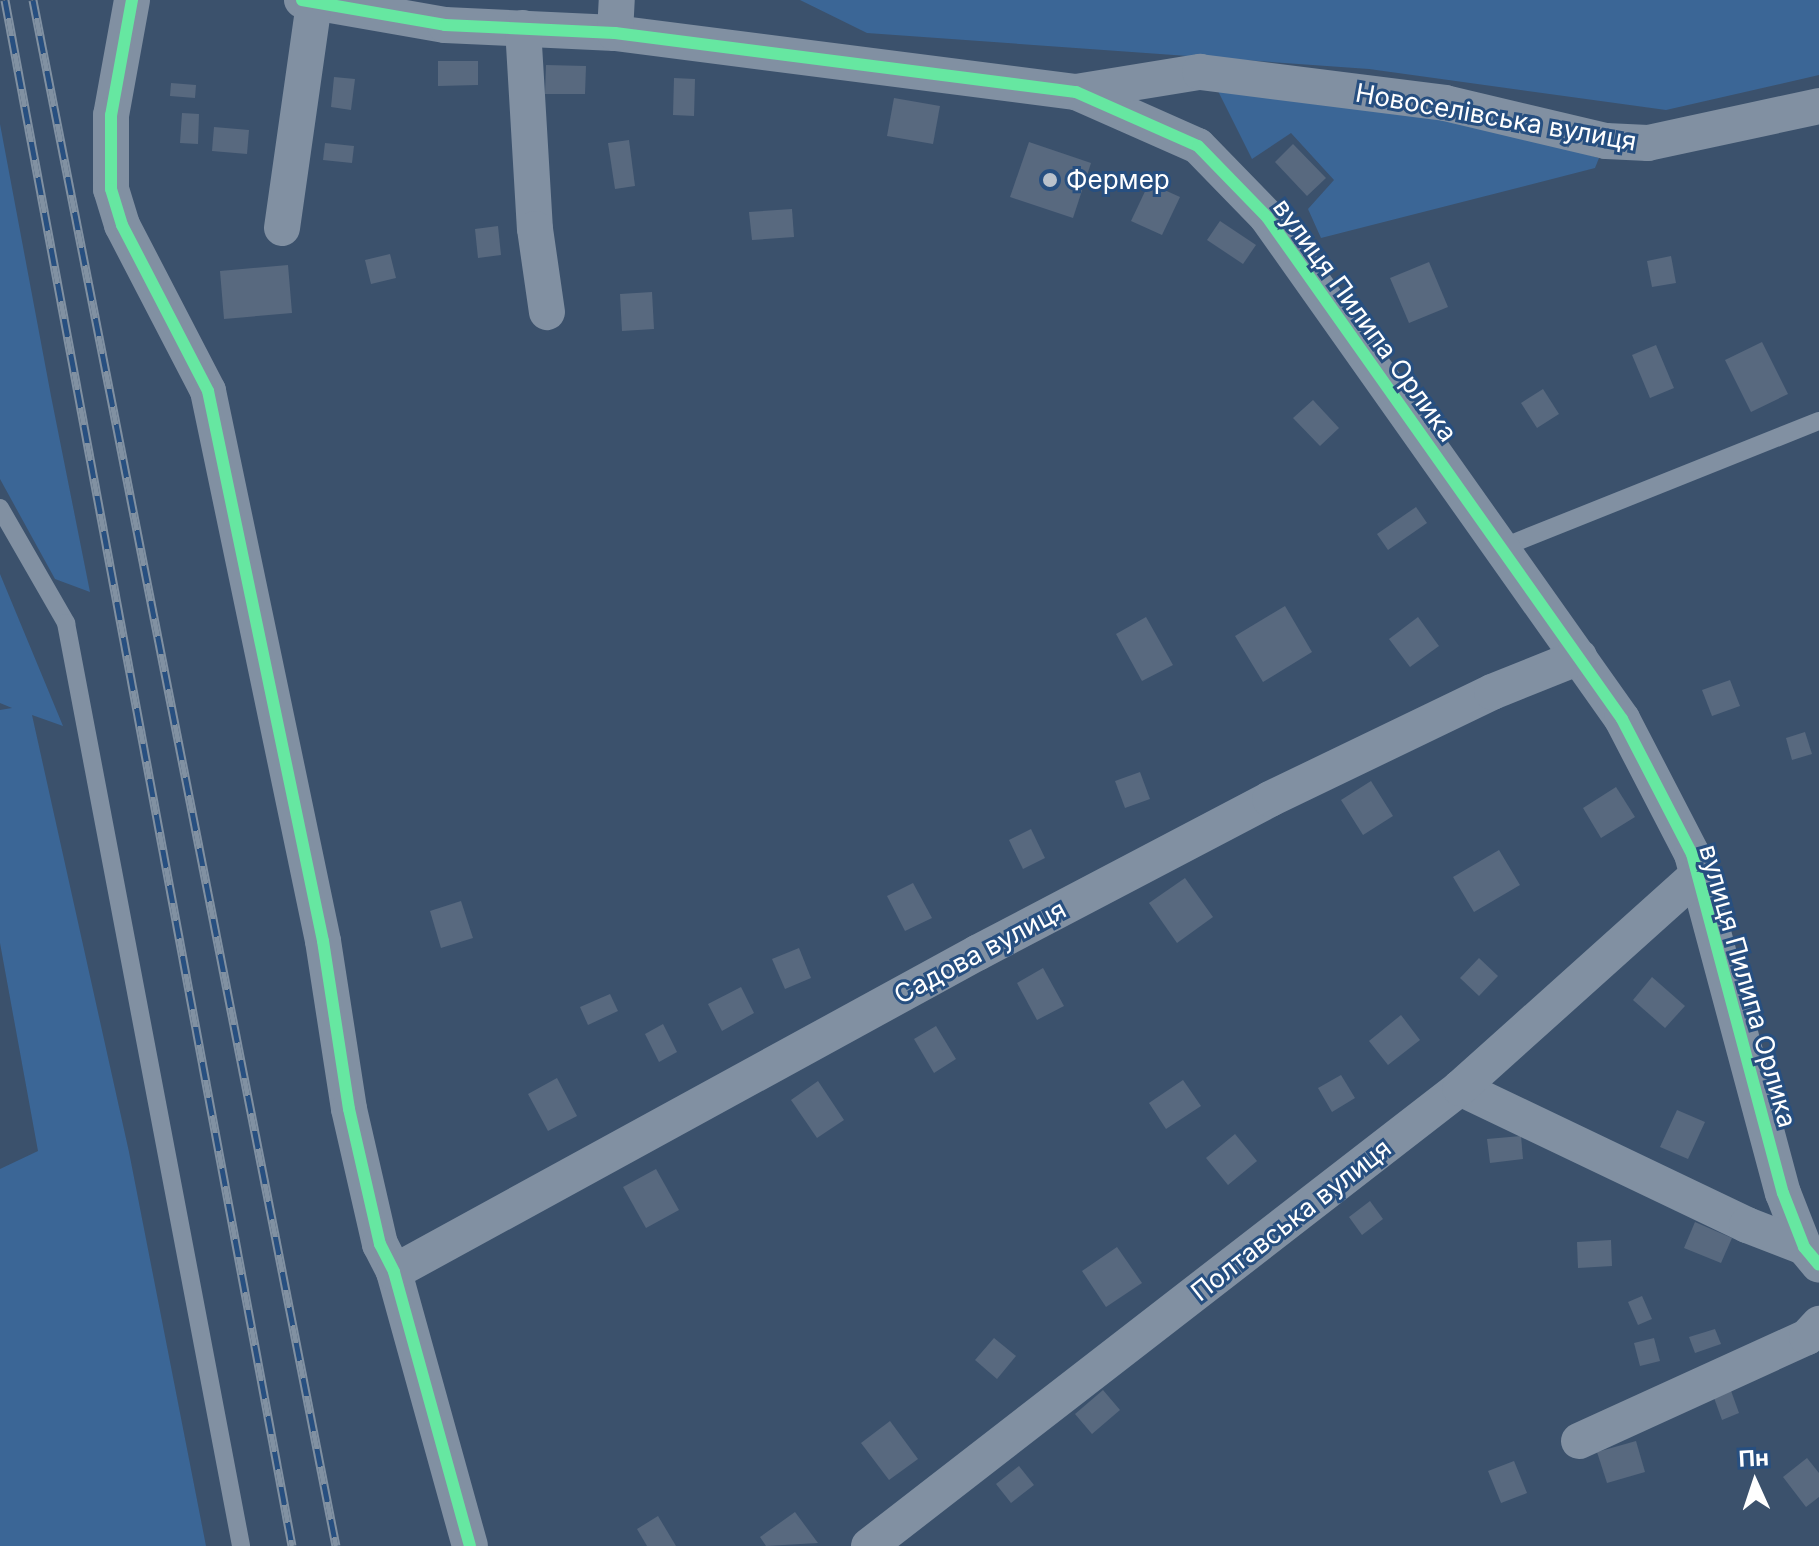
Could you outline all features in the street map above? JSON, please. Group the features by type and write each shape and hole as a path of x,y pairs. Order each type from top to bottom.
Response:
{"street":[{"path":"132,0 111,115 111,189 122,225 208,391 323,941 349,1109 380,1244 394,1272 470,1546"},
{"path":"282,228 308,2"},
{"name":"вулиця Пилипа Орлика","path":"308,2 445,25 523,28 616,16 1076,92 1198,146 1267,217 1622,719 1692,854 1783,1193 1811,1256"},
{"path":"523,28 535,229 547,312"},
{"name":"Новоселівська вулиця","path":"1076,92 1200,72 1445,103 1606,141 1648,143 1819,106"},
{"name":"Садова вулиця","path":"394,1272 977,953 1270,799 1492,692 1579,657"},
{"name":"Полтавська вулиця","path":"869,1546 1460,1088 1697,875"},
{"path":"1460,1088 1811,1256"},
{"path":"1579,1441 1807,1337 1819,1324"}],"lane":[{"path":"1501,548 1819,421"},
{"path":"0,508 66,623 241,1546"}],"shaded area":[{"path":"800,0 1819,0 1819,75 1666,110 1369,69 867,33"},
{"path":"1213,81 1461,118 1599,158 1595,168 1321,238 1308,209 1334,180 1291,133 1252,159"},
{"path":"0,124 90,592 55,579 0,479"},
{"path":"0,574 63,726 32,715 129,1152 206,1546 0,1546 0,1169 38,1151 0,943 0,710 12,708 0,703"}],"building":[{"path":"438,61 478,61 478,85 438,86"},
{"path":"546,65 586,66 585,94 545,94"},
{"path":"334,77 355,79 351,110 331,107"},
{"path":"674,78 695,79 694,116 673,115"},
{"path":"171,83 196,85 195,98 170,96"},
{"path":"894,98 940,106 933,144 887,136"},
{"path":"182,113 199,114 198,144 180,143"},
{"path":"214,127 249,130 247,154 212,151"},
{"path":"629,140 635,186 615,189 608,143"},
{"name":"Фермер","path":"1029,142 1091,163 1073,218 1010,197"},
{"path":"325,143 354,146 352,163 323,160"},
{"path":"1293,144 1326,178 1307,196 1275,162"},
{"path":"1149,183 1180,197 1162,235 1131,221"},
{"path":"792,209 794,237 752,240 749,212"},
{"path":"1220,221 1256,245 1243,264 1207,240"},
{"path":"498,226 501,255 478,258 475,229"},
{"path":"390,254 396,278 371,284 365,260"},
{"path":"1671,256 1676,283 1652,287 1647,261"},
{"path":"1429,262 1448,307 1409,323 1390,278"},
{"path":"288,265 292,313 224,319 220,271"},
{"path":"652,292 654,329 622,331 620,294"},
{"path":"1762,342 1788,394 1751,412 1725,360"},
{"path":"1656,345 1674,388 1650,398 1632,355"},
{"path":"1543,389 1559,414 1537,428 1521,403"},
{"path":"1313,400 1339,428 1320,446 1293,418"},
{"path":"1416,507 1427,523 1388,550 1377,534"},
{"path":"1285,606 1312,652 1263,682 1235,636"},
{"path":"1146,617 1173,665 1142,681 1116,634"},
{"path":"1418,617 1439,646 1410,667 1389,639"},
{"path":"1730,680 1740,706 1712,716 1702,690"},
{"path":"1805,732 1812,754 1792,760 1786,738"},
{"path":"1140,772 1150,799 1125,808 1115,781"},
{"path":"1371,781 1393,816 1363,835 1341,800"},
{"path":"1616,787 1635,817 1601,838 1583,808"},
{"path":"1031,829 1045,858 1023,869 1009,840"},
{"path":"1499,850 1520,885 1474,912 1453,877"},
{"path":"1185,878 1213,917 1177,943 1149,903"},
{"path":"913,883 932,918 905,931 887,896"},
{"path":"461,901 473,938 441,948 430,911"},
{"path":"799,948 811,978 785,989 772,959"},
{"path":"1479,958 1498,976 1479,996 1460,978"},
{"path":"1043,968 1064,1006 1037,1020 1017,983"},
{"path":"1652,977 1685,1006 1665,1028 1633,1000"},
{"path":"741,987 754,1013 722,1031 708,1004"},
{"path":"610,994 618,1011 588,1025 580,1007"},
{"path":"1401,1015 1420,1040 1388,1065 1369,1041"},
{"path":"663,1024 677,1052 659,1062 645,1034"},
{"path":"936,1026 956,1059 934,1073 914,1039"},
{"path":"1341,1075 1355,1098 1332,1112 1318,1088"},
{"path":"557,1078 577,1116 548,1131 528,1094"},
{"path":"1183,1080 1201,1106 1166,1129 1149,1103"},
{"path":"818,1081 844,1120 817,1138 791,1100"},
{"path":"1677,1110 1705,1122 1688,1159 1660,1147"},
{"path":"1235,1134 1257,1161 1228,1185 1206,1158"},
{"path":"1521,1136 1523,1159 1490,1163 1487,1139"},
{"path":"656,1169 679,1210 646,1228 623,1187"},
{"path":"1370,1201 1383,1219 1362,1235 1349,1217"},
{"path":"1695,1222 1732,1238 1721,1263 1684,1248"},
{"path":"1611,1240 1612,1266 1578,1268 1577,1242"},
{"path":"1117,1247 1142,1283 1106,1307 1082,1271"},
{"path":"1642,1296 1652,1319 1638,1325 1628,1302"},
{"path":"1715,1329 1721,1344 1695,1353 1689,1337"},
{"path":"994,1338 1016,1356 997,1379 975,1360"},
{"path":"1654,1338 1660,1361 1640,1366 1634,1343"},
{"path":"1730,1388 1739,1413 1722,1420 1713,1395"},
{"path":"1103,1390 1120,1410 1092,1434 1075,1414"},
{"path":"890,1421 918,1459 889,1480 861,1443"},
{"path":"1636,1441 1645,1472 1607,1483 1597,1452"},
{"path":"1807,1458 1819,1473 1819,1497 1806,1507 1783,1477"},
{"path":"1514,1461 1527,1493 1501,1503 1488,1471"},
{"path":"1019,1466 1034,1485 1011,1503 996,1484"},
{"path":"795,1512 818,1543 766,1546 760,1537"},
{"path":"658,1516 676,1546 647,1546 637,1529"}],"railway":[{"path":"5,0 292,1546"},
{"path":"33,0 336,1546"}],"cycle path":[{"path":"132,0 111,115 111,189 122,225 208,391 323,941 349,1109 380,1244 394,1272 470,1546"},
{"path":"302,0 445,25 615,33 1076,92 1198,146 1267,217 1622,719 1692,854 1783,1193 1804,1247 1819,1265"}],"place":[{"name":"Фермер","path":"1050,180"}]}
